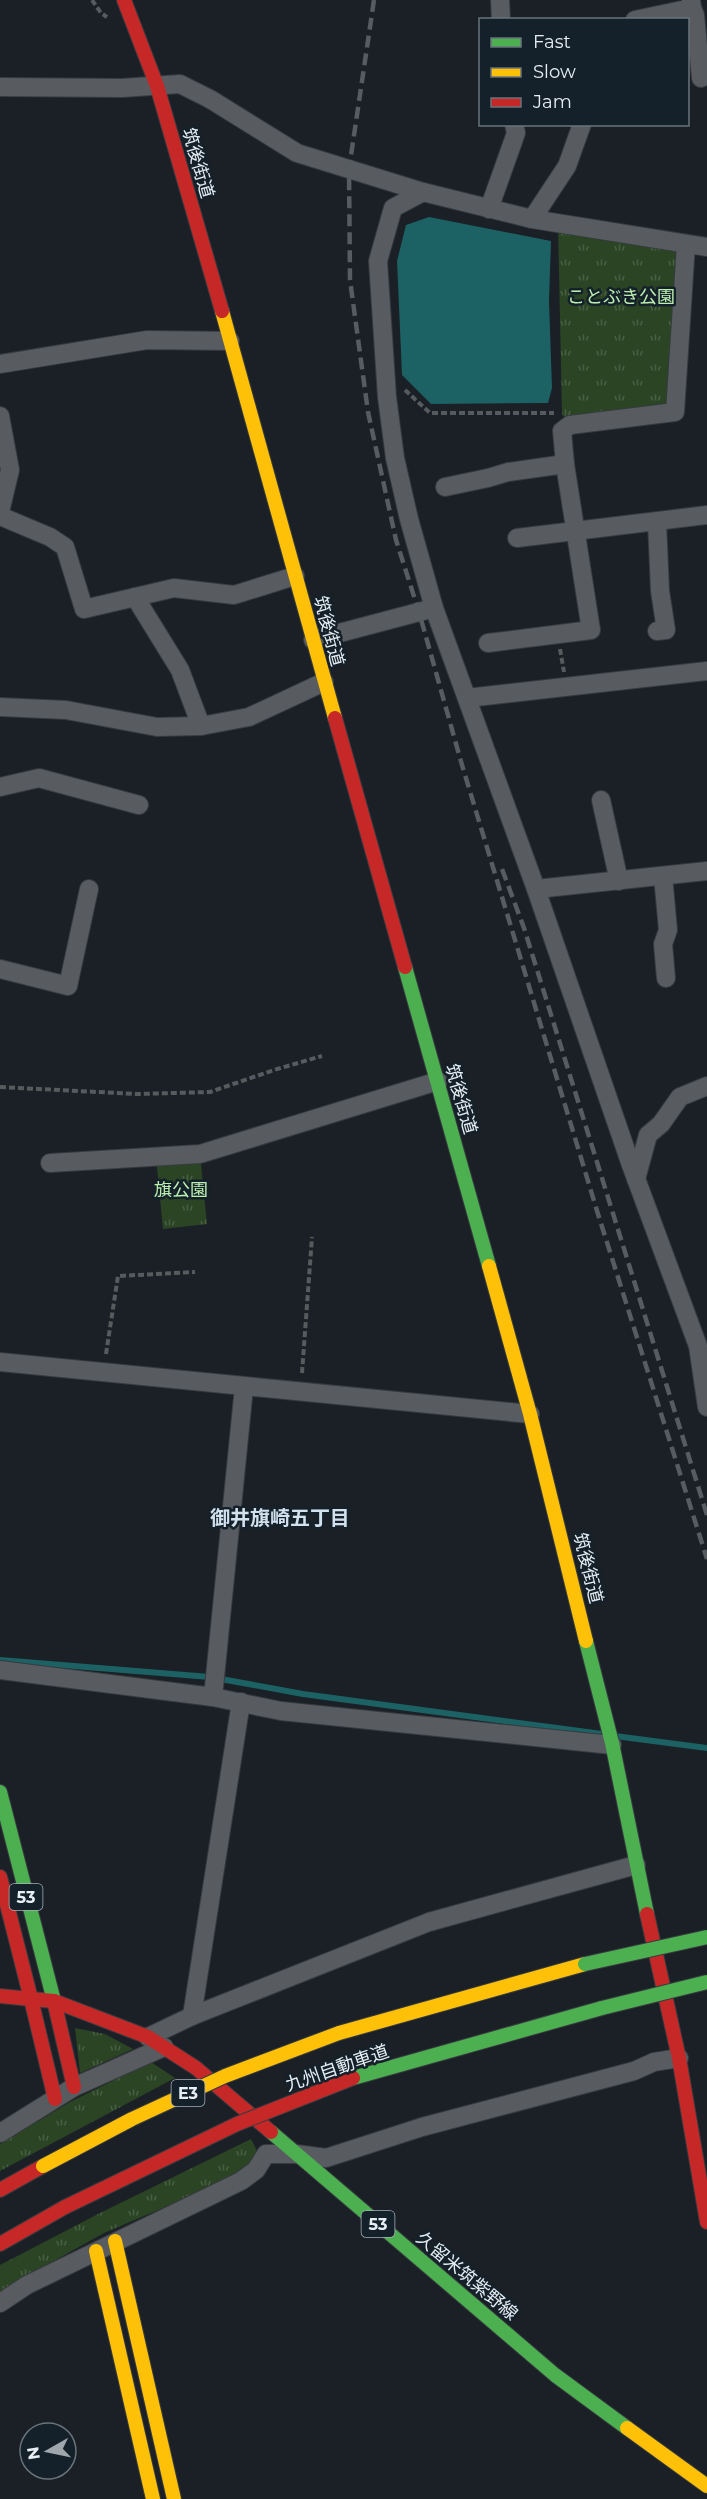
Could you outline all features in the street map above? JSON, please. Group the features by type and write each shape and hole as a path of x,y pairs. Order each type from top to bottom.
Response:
{"main road":[{"name":"筑後街道","path":"124,0 158,86 531,1414 608,1725 636,1865 679,2058 707,2222"},
{"name":"53","path":"0,1792 54,2001"},
{"name":"53","path":"0,1877 31,1999"},
{"name":"九州自動車道","path":"0,2190 132,2119 225,2076 339,2033 585,1964 707,1937"},
{"name":"九州自動車道","path":"0,2245 65,2207 237,2124 353,2078 602,2008 707,1982"},
{"name":"久留米筑紫野線","path":"0,1996 54,2001 148,2037 196,2068 555,2374 707,2486"},
{"path":"31,1999 55,2099"},
{"path":"54,2001 74,2087"},
{"path":"115,2241 174,2499"},
{"path":"96,2251 153,2499"}],"street":[{"path":"500,0 501,18"},
{"path":"642,18 691,4 701,78"},
{"path":"0,87 180,84 210,99 297,153 423,192 532,219 707,247"},
{"path":"489,209 516,133 514,126"},
{"path":"532,219 567,166 581,126"},
{"path":"423,192 393,208 378,261 387,397 394,458 434,608 536,889 636,1179 703,1351 707,1407"},
{"path":"488,643 591,630 562,431 570,425 675,412 686,244"},
{"path":"0,364 147,340 230,341"},
{"path":"0,416 10,470 0,514 50,537 65,547 84,609 174,588 234,595 295,576"},
{"path":"445,487 508,472 565,464"},
{"path":"517,538 707,515"},
{"path":"657,522 660,591 666,630 657,631"},
{"path":"135,597 180,670 201,726"},
{"path":"313,640 434,608"},
{"path":"467,698 707,671"},
{"path":"0,707 66,711 157,727 201,726 249,717 324,682"},
{"path":"0,787 39,778 139,805"},
{"path":"601,800 619,880"},
{"path":"536,889 707,871"},
{"path":"663,876 668,930 663,944 666,978"},
{"path":"0,969 68,986 89,889"},
{"path":"50,1163 200,1154 438,1082"},
{"path":"636,1179 648,1135 660,1124 680,1097 707,1086"},
{"path":"0,1362 531,1414"},
{"path":"213,1696 244,1387"},
{"path":"0,1670 213,1696 281,1711 612,1744"},
{"path":"192,2016 241,1702"},
{"path":"148,2037 192,2016 429,1922 636,1865"},
{"path":"0,2133 74,2087 164,2047"},
{"path":"0,2303 27,2285 241,2181 255,2170 266,2154 296,2154 326,2158 422,2127 634,2071 654,2062 679,2058"}],"path":[{"path":"404,389 430,413 562,414 570,425"},
{"path":"557,634 567,687"},
{"path":"0,1087 137,1094 210,1092 322,1056"},
{"path":"300,1392 312,1237"},
{"path":"103,1373 118,1276 195,1272"}],"green space":[{"name":"ことぶき公園","path":"558,223 686,244 675,412 570,425 562,414"},
{"name":"旗公園","path":"200,1154 207,1224 163,1229 156,1157"},
{"path":"75,2028 105,2034 133,2049 80,2073"},
{"path":"151,2062 175,2078 0,2171 0,2144 70,2102"},
{"path":"251,2139 258,2153 250,2171 104,2233 0,2291 0,2265"}],"water":[{"path":"429,217 551,241 549,301 552,388 548,403 431,404 402,375 397,261 406,225"}],"waterway":[{"path":"0,1660 210,1677 303,1694 602,1734"},
{"path":"615,1736 707,1748"}],"railway":[{"path":"374,0 349,169 350,280 368,412 396,540 419,612 462,765 598,1214 707,1559"},
{"path":"502,869 524,928 707,1515"}],"traffic: fast":[{"path":"405,967 489,1266"},
{"path":"586,1641 612,1743 647,1914"},
{"path":"0,1792 54,2001"},
{"path":"585,1964 707,1937"},
{"path":"602,2008 707,1982"},
{"path":"353,2078 602,2008"},
{"path":"271,2132 555,2375 627,2428"}],"traffic: slow":[{"path":"222,311 335,718"},
{"path":"489,1266 530,1414 586,1641"},
{"path":"339,2033 585,1964"},
{"path":"43,2166 132,2119 225,2076 339,2033"},
{"path":"115,2241 174,2499"},
{"path":"96,2251 153,2499"},
{"path":"627,2428 707,2486"}],"traffic: jam":[{"path":"124,0 157,86 222,311"},
{"path":"335,718 405,967"},
{"path":"0,1877 31,1999 54,2001 148,2037 196,2068 271,2132"},
{"path":"647,1914 679,2058 707,2222"},
{"path":"0,1996 31,1999 55,2099"},
{"path":"54,2001 74,2087"},
{"path":"65,2207 237,2124 353,2078"},
{"path":"0,2190 43,2166"},
{"path":"0,2244 65,2207"}],"district":[{"name":"御井旗崎五丁目","path":"280,1518"}]}
